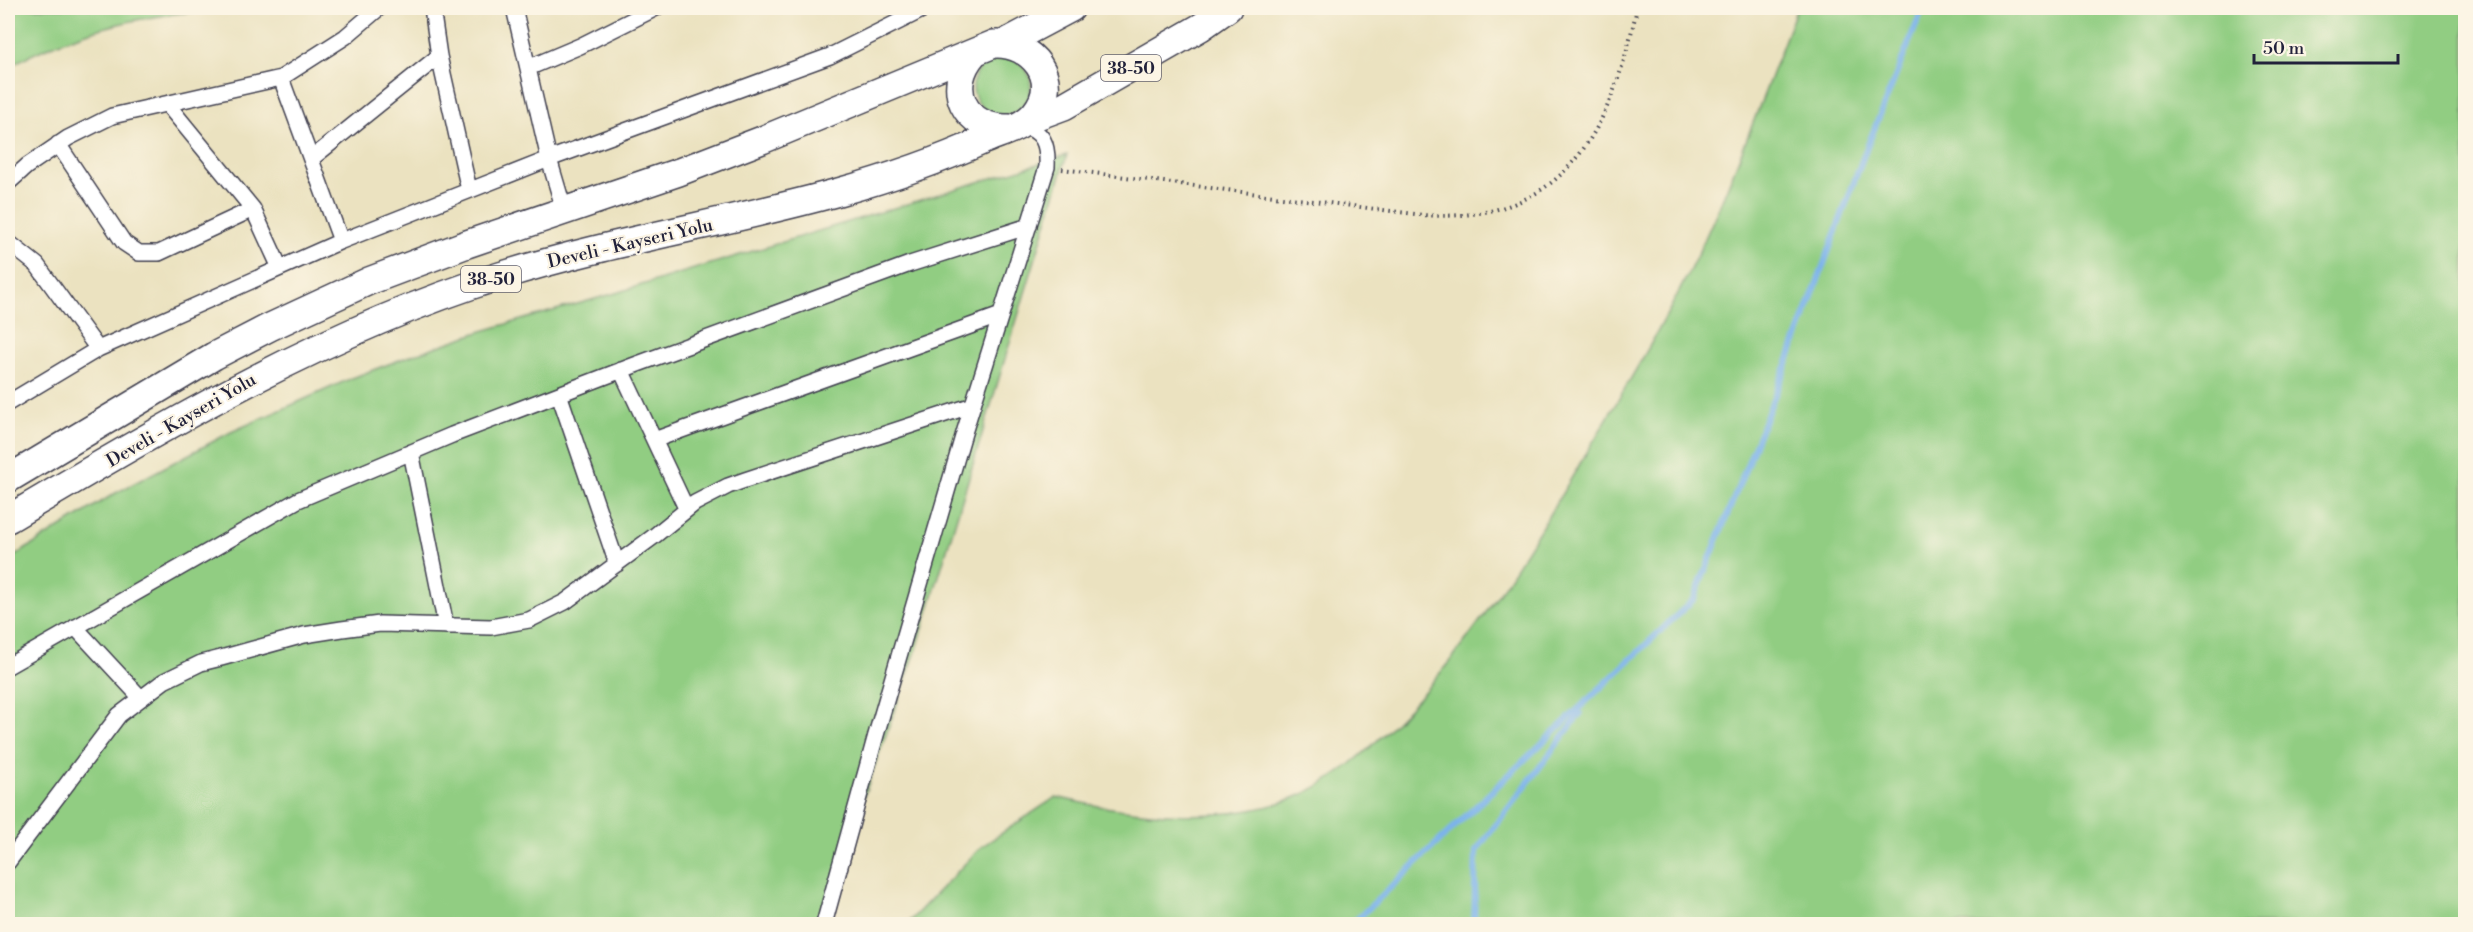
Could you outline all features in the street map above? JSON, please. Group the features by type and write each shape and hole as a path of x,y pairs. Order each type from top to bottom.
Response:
{"highway":[{"path":"1005,43 1026,51 1034,58 1044,78 1042,100 1020,124 988,127 969,114 960,94 961,72 974,53 994,44 1005,43 1071,8"},
{"name":"Develi - Kayseri Yolu","path":"8,519 254,378 395,313 454,291 558,259 852,189 933,161 1064,106 1201,27 1228,8"},
{"name":"38-50","path":"8,479 159,386 300,312 418,262 565,213 762,140 974,53"}],"street":[{"path":"8,183 58,144 112,116 281,78 345,37 379,8"},
{"path":"432,8 439,56 469,190"},
{"path":"514,8 549,159 565,213"},
{"path":"528,68 580,46 656,8"},
{"path":"8,403 98,349 280,268 549,159 830,56 926,8"},
{"path":"311,159 439,56"},
{"path":"281,78 341,242"},
{"path":"167,104 253,209 280,268"},
{"path":"824,924 876,735 973,405 1047,167 1047,157 1041,137 1035,129 1020,124"},
{"path":"58,144 124,243 139,253 159,254 253,209"},
{"path":"8,666 298,500 411,452 621,370 910,264 1029,226"},
{"path":"8,242 37,265 98,349"},
{"path":"654,440 1001,315"},
{"path":"621,370 686,508"},
{"path":"559,394 617,564"},
{"path":"8,861 119,715 164,681 201,663 304,635 380,624 491,627 529,620 565,602 617,564 686,508 728,486 973,405"},
{"path":"411,452 446,626"},
{"path":"75,627 140,697"}],"path":[{"path":"1047,167 1423,215 1446,217 1491,211 1510,205 1547,186 1582,152 1598,128 1610,101 1622,69 1637,8"}],"green space":[{"path":"8,8 254,8 186,13 125,22 65,40 8,67"},
{"path":"1797,8 2465,8 2465,924 907,924 981,847 1056,797 1148,813 1181,815 1245,811 1275,804 1315,788 1349,765 1389,729 1445,667 1495,599 1541,529 1651,343 1683,284 1723,198"},
{"path":"1002,57 1013,59 1023,65 1029,75 1031,86 1029,97 1023,107 1013,113 1002,115 991,113 981,107 975,97 973,86 975,75 981,65 991,59"},
{"path":"1067,155 917,648 818,924 8,924 8,560 114,494 231,432 352,378 479,332 609,295"}],"waterway":[{"path":"1352,924 1694,599 1789,359 1865,152 1923,8"},
{"path":"1474,924 1476,851 1580,714"}]}
